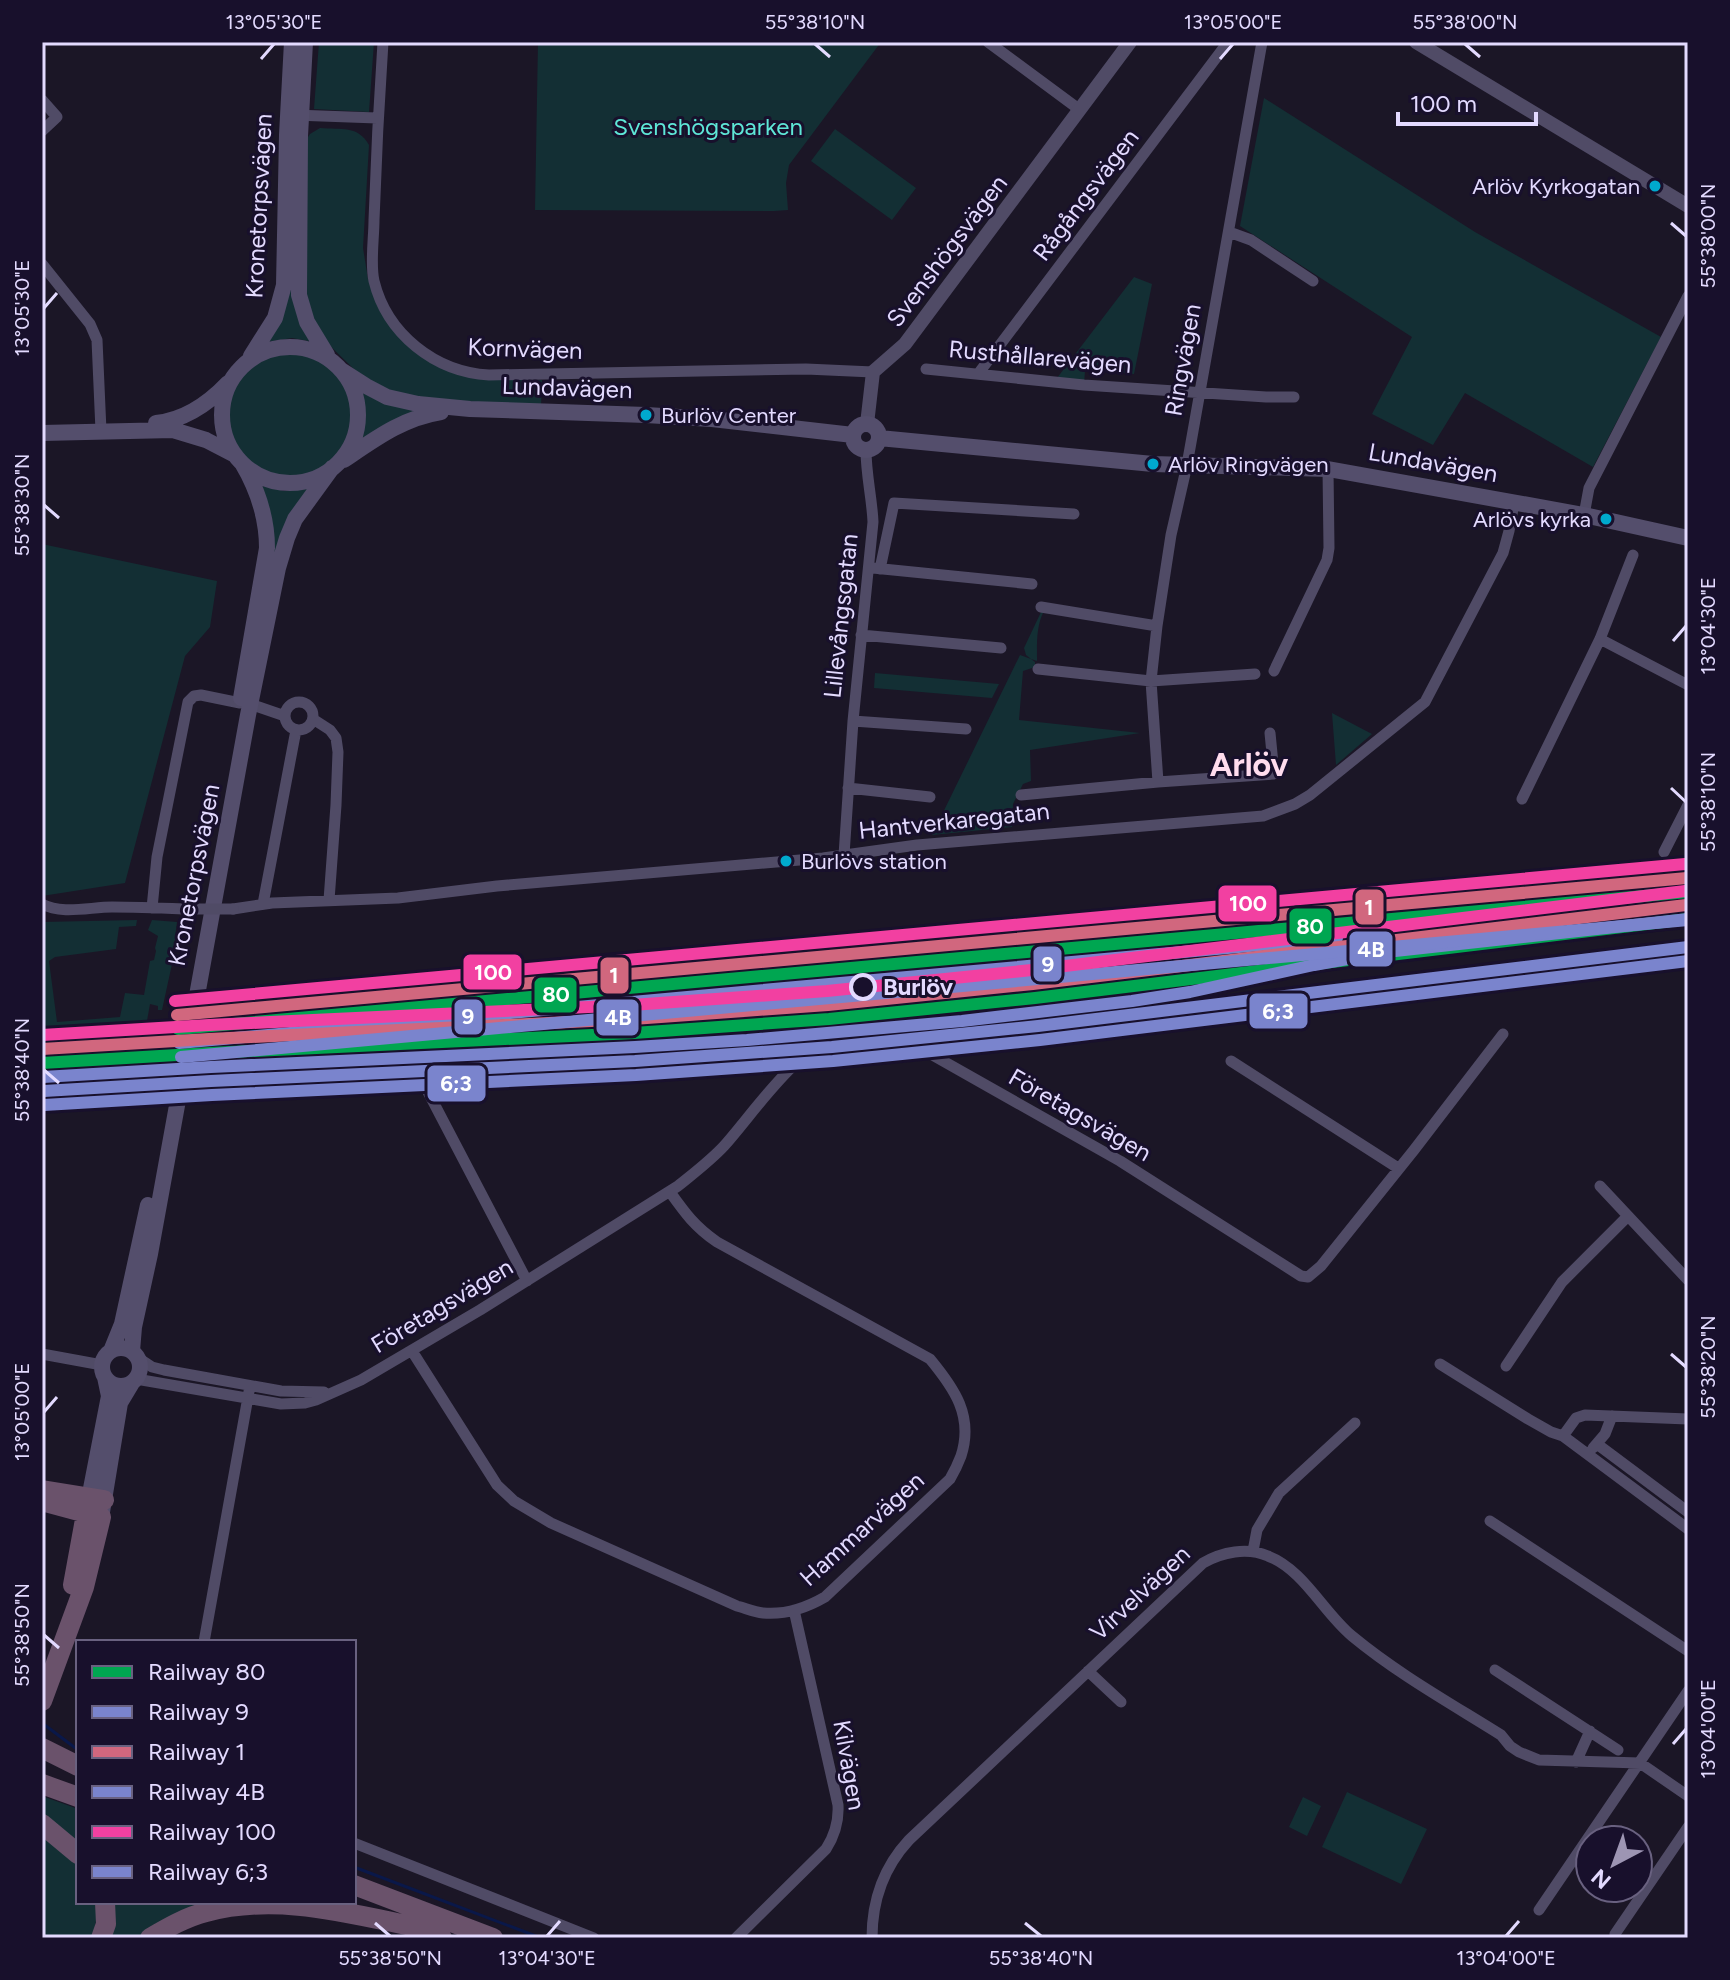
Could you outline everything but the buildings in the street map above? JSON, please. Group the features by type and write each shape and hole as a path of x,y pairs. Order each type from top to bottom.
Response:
{"highway":[{"path":"42,1490 95,1507"},
{"path":"42,1501 95,1507"},
{"path":"44,1691 95,1507"},
{"path":"42,1748 76,1765"},
{"path":"42,1763 76,1777"},
{"path":"42,1784 76,1796"},
{"path":"42,1824 76,1852"},
{"path":"356,1886 493,1938"},
{"path":"101,1938 106,1924 105,1904"},
{"path":"150,1938 180,1921 205,1912 234,1906 271,1904 306,1906 416,1927"},
{"path":"355,1904 442,1938"}],"main road":[{"name":"Kronetorpsvägen","path":"292,42 299,295 317,341 336,365"},
{"name":"Kronetorpsvägen","path":"246,363 271,326 283,293 294,119 305,42"},
{"name":"Lundavägen","path":"97,431 126,425 162,423 182,417 208,401 246,363 267,350 292,346 308,349 366,386 395,400 418,404 686,418 853,435"},
{"path":"334,467 352,444 358,418 355,392 336,365"},
{"name":"Lundavägen","path":"234,376 222,413 226,437 240,460"},
{"name":"Lundavägen","path":"42,433 181,432 214,443 261,476 282,482 298,482 312,479 334,467 393,427 409,420 427,414 470,409"},
{"path":"867,424 876,428 879,438 873,448 866,450 858,446 853,435 858,427 867,424"},
{"name":"Lundavägen","path":"879,438 1128,462 1328,469 1584,515 1688,538"},
{"name":"Kronetorpsvägen","path":"134,1354 134,1327 150,1254 245,703 267,548 260,500 240,460"},
{"name":"Kronetorpsvägen","path":"95,1507 109,1396 106,1364 122,1324 141,1239 245,703 262,652 287,538 300,509 334,467"},
{"path":"95,1507 120,1403 134,1381 139,1372 140,1364 134,1354 121,1348 106,1364 110,1383 125,1386 134,1381"}],"street":[{"name":"Kornvägen","path":"383,42 377,122 373,277 383,306 397,328 438,361 454,369 489,375 806,369 873,372"},
{"path":"988,42 1080,110"},
{"name":"Svenshögsvägen","path":"873,372 905,344 1130,42"},
{"name":"Rågångsvägen","path":"978,374 1228,42"},
{"path":"1249,42 1262,44"},
{"path":"1416,42 1688,206"},
{"name":"Ringvägen","path":"1158,782 1151,681 1157,626 1262,44"},
{"path":"42,100 57,117 42,131"},
{"path":"294,119 377,122"},
{"path":"1229,232 1251,240 1313,281"},
{"path":"42,264 90,324 97,340 97,431"},
{"path":"42,274 88,329 93,347 97,431"},
{"path":"1584,515 1589,488 1688,296"},
{"name":"Rusthållarevägen","path":"926,369 1084,385 1294,397"},
{"path":"867,424 873,372"},
{"name":"Lillevångsgatan","path":"844,855 861,635 874,568 866,450"},
{"path":"1274,671 1327,560 1328,469"},
{"path":"1032,584 874,568 894,503 1074,514"},
{"name":"Hantverkaregatan","path":"42,904 61,909 233,909 263,904 398,898 497,886 844,855 917,845 1263,816 1310,795 1425,702 1503,553 1514,503"},
{"path":"1522,799 1600,639 1633,555"},
{"path":"1041,607 1157,626"},
{"path":"861,635 1001,648"},
{"path":"1600,639 1688,685"},
{"path":"1038,669 1151,681 1255,674"},
{"path":"152,908 157,857 188,702 194,696 201,695 245,703 285,716"},
{"path":"303,702 312,710 313,719 307,728 296,730 288,725 285,712 290,705 303,702"},
{"path":"313,719 330,730 336,738 338,752 329,900"},
{"path":"853,721 966,729"},
{"path":"263,904 296,730"},
{"path":"1021,795 1274,774 1270,733"},
{"path":"848,788 930,797"},
{"path":"1664,852 1688,805"},
{"name":"Företagsvägen","path":"134,1354 152,1367 281,1404 305,1403 361,1380 670,1192 722,1148 807,1053 838,1035 864,1030 881,1031 913,1044 1120,1161 1301,1276 1308,1277 1321,1266 1503,1034"},
{"path":"379,1056 397,1068 416,1069 527,1281"},
{"path":"1231,1061 1398,1168"},
{"path":"1600,1186 1688,1280"},
{"name":"Hammarvägen","path":"412,1351 497,1485 514,1501 551,1523 737,1606 763,1613 794,1610 805,1608 825,1597 950,1479 961,1456 965,1432 962,1408 949,1383 930,1359 717,1242 689,1219 670,1192"},
{"path":"1506,1366 1562,1282 1628,1216"},
{"path":"42,1354 106,1364"},
{"path":"1440,1364 1528,1419 1563,1436 1688,1529"},
{"name":"Företagsvägen","path":"134,1381 249,1393"},
{"path":"204,1640 249,1393"},
{"path":"1563,1436 1576,1418 1585,1415 1688,1419"},
{"path":"1587,1454 1605,1434 1612,1416"},
{"path":"1355,1423 1279,1493 1257,1530 1253,1551 1276,1559 1290,1569 1349,1633 1377,1655 1501,1735 1519,1752 1539,1760 1640,1763 1688,1796"},
{"path":"1597,1444 1688,1512"},
{"path":"1490,1521 1688,1651"},
{"name":"Virvelvägen","path":"872,1938 878,1891 896,1853 1203,1563 1223,1555 1253,1551"},
{"name":"Kilvägen","path":"736,1938 826,1849 838,1823 836,1795 794,1610"},
{"path":"1495,1670 1618,1750"},
{"path":"1088,1671 1121,1702"},
{"path":"1539,1910 1688,1691"},
{"path":"1576,1762 1590,1731"},
{"path":"1615,1934 1688,1827"},
{"path":"356,1844 594,1938"}],"green space":[{"path":"319,42 374,42 369,112 314,109"},
{"name":"Svenshögsparken","path":"538,42 881,42 789,165 786,183 788,210 774,211 535,210"},
{"path":"1264,98 1475,232 1661,337 1593,467 1465,393 1433,445 1372,414 1412,337 1240,226"},
{"path":"320,128 354,131 369,145 363,248 368,279 406,343 488,379 542,380 541,406 411,401 360,375 323,339 306,304 306,140"},
{"path":"835,129 916,188 892,220 811,161"},
{"path":"294,211 314,342 292,338 267,342"},
{"path":"1134,277 1152,284 1134,374 1085,370 1084,385 1054,382"},
{"path":"290,354 313,359 333,372 346,392 351,415 346,438 333,458 313,471 290,476 267,471 247,458 234,438 229,415 234,392 247,372 267,359"},
{"path":"360,391 421,408 361,439 364,416"},
{"path":"258,485 284,491 310,488 275,558"},
{"path":"42,544 217,581 210,627 185,656 125,883 42,896"},
{"path":"1042,610 1037,661 1031,659 1024,648"},
{"path":"1020,655 1031,659 1035,667 1023,671 1019,720 1140,733 1030,750 1031,781 1023,784 1013,804 1012,827 932,835"},
{"path":"875,673 999,684 992,698 874,688"},
{"path":"1332,713 1372,734 1336,765"},
{"path":"137,920 136,926 119,927 116,949 55,957 49,961 57,1022 120,1017 125,993 144,995 158,936 148,930 152,920 177,922 177,941 162,1010 150,1004 147,1021 42,1033 42,922"},
{"path":"1347,1792 1427,1829 1401,1884 1322,1847"},
{"path":"42,1796 76,1808 76,1845 42,1817"},
{"path":"1303,1797 1321,1806 1307,1836 1289,1827"},
{"path":"42,1830 76,1860 76,1904 98,1904 94,1938 42,1938"},
{"path":"110,1904 219,1904 163,1923 138,1938 108,1938"}],"waterway":[{"path":"42,1723 76,1748"},
{"path":"356,1868 541,1938"}],"railway":[{"path":"42,1049 779,996 1688,899"},
{"path":"1624,927 1688,921"}],"rail line":[{"name":"100","path":"175,1001 1685,864"},
{"name":"1","path":"177,1015 1687,878"},
{"name":"100","path":"42,1035 632,1005 827,991 1032,970 1685,891"},
{"name":"80","path":"178,1029 1688,892"},
{"name":"1","path":"42,1049 633,1019 828,1005 1033,984 1686,905"},
{"name":"80","path":"42,1063 634,1033 829,1019 1035,998 1688,919"},
{"name":"9","path":"43,1077 635,1047 962,1021 1190,992 1386,952 1688,919"},
{"name":"4B","path":"181,1057 1688,920"},
{"name":"9","path":"179,1043 1337,938"},
{"name":"4B","path":"44,1091 635,1061 832,1047 1038,1026 1688,947"},
{"name":"6;3","path":"44,1105 636,1075 833,1061 1040,1040 1688,961"}],"place":[{"name":"Arlöv Kyrkogatan","path":"1655,186"},
{"name":"Burlöv Center","path":"646,415"},
{"name":"Arlöv Ringvägen","path":"1153,464"},
{"name":"Arlövs kyrka","path":"1606,519"},
{"name":"Burlövs station","path":"786,861"},
{"name":"Burlöv","path":"863,987"}],"district":[{"name":"Arlöv","path":"1249,765"}]}
